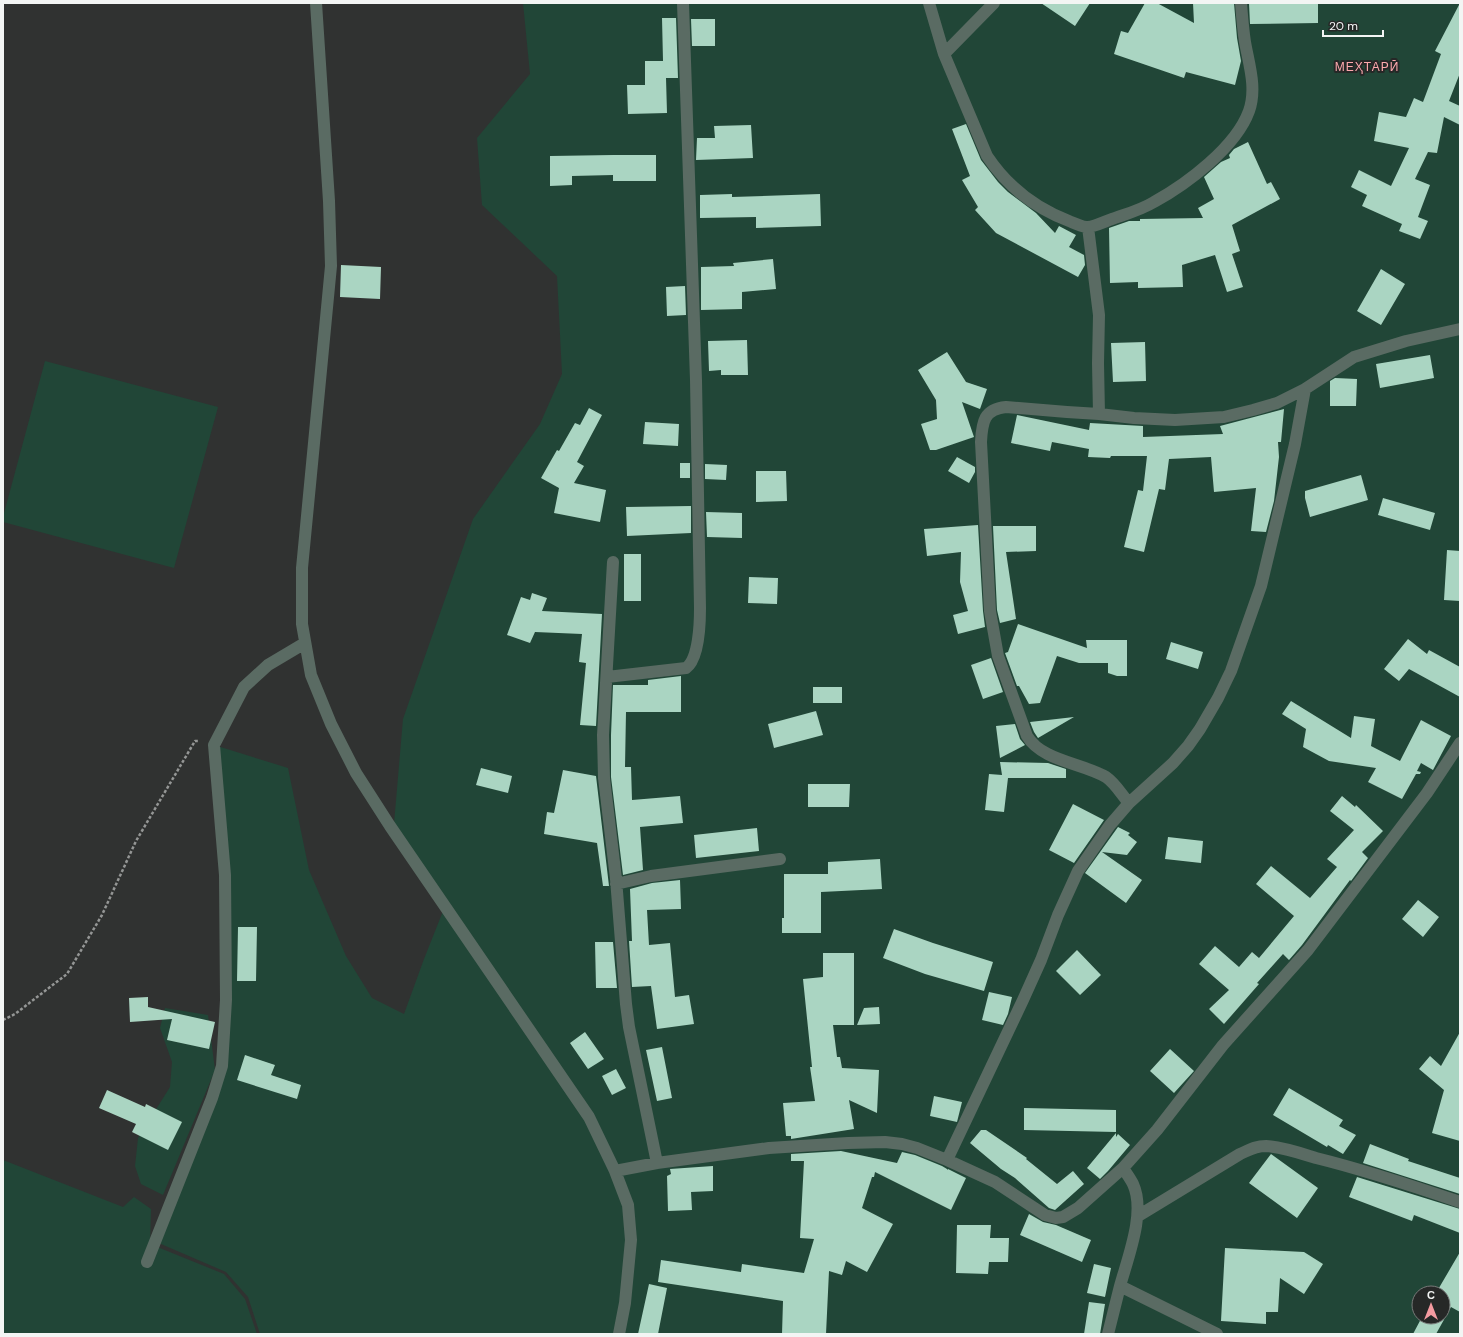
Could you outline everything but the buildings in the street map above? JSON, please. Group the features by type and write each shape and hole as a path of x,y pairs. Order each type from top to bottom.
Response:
{"street":[{"path":"316,3 329,201 331,266 302,568 302,624 311,675 331,724 356,773 390,826 589,1117 615,1172 628,1205 631,1240 625,1303 619,1334"},
{"path":"607,677 686,668 692,662 694,657 699,630 700,608 696,380 684,3"},
{"path":"929,3 944,54 987,156 996,169 1018,192 1033,204 1056,216 1088,227 1154,203 1185,183 1220,154 1242,126 1249,111 1253,89 1244,37 1241,3"},
{"path":"944,54 994,3"},
{"path":"1088,227 1099,315 1099,414"},
{"path":"1129,803 1107,778 1091,770 1046,753 1035,747 1027,736 998,656 988,598 981,442 981,432 986,418 991,411 997,408 1006,407 1134,418 1175,420 1224,418 1277,402 1305,389 1354,357 1406,342 1460,329"},
{"path":"947,1160 1023,1000 1078,871 1110,825 1129,803 1173,763 1192,740 1218,698 1231,671 1262,586 1283,496 1305,389"},
{"path":"613,562 603,757 628,1020 657,1163"},
{"path":"147,1262 212,1098 222,1066 226,1000 225,875 214,745 244,687 268,665 305,643"},
{"path":"615,1172 657,1163 768,1148 856,1142 885,1142 918,1148 947,1160 995,1182 1045,1215 1056,1218 1069,1214 1078,1208 1123,1168 1157,1130 1223,1045 1308,950 1427,793 1460,743"},
{"path":"616,884 651,876 780,859"},
{"path":"1138,1216 1240,1154 1253,1147 1264,1146 1284,1149 1329,1161 1460,1202"},
{"path":"1108,1334 1138,1216 1133,1184 1123,1168"},
{"path":"1120,1286 1217,1334"}],"path":[{"path":"3,1020 15,1014 67,974 102,915 136,841 195,741 206,741 214,745"}],"green space":[{"path":"523,3 1460,3 1460,1334 260,1334 248,1297 226,1272 154,1241 222,1066 226,1000 214,745 288,768 309,870 346,956 372,998 404,1014 447,901 394,824 403,719 473,519 540,424 562,374 557,276 482,205 477,138 530,74"},
{"path":"45,361 218,407 174,568 3,522 3,517"},
{"path":"165,1008 208,1015 215,1070 163,1195 141,1184 135,1166 138,1138 170,1087 172,1062 160,1028"},
{"path":"3,1160 123,1207 134,1197 151,1209 150,1244 224,1274 245,1299 257,1334 3,1334"}],"district":[{"name":"МЕҲТАРӢ","path":"1367,67"}]}
